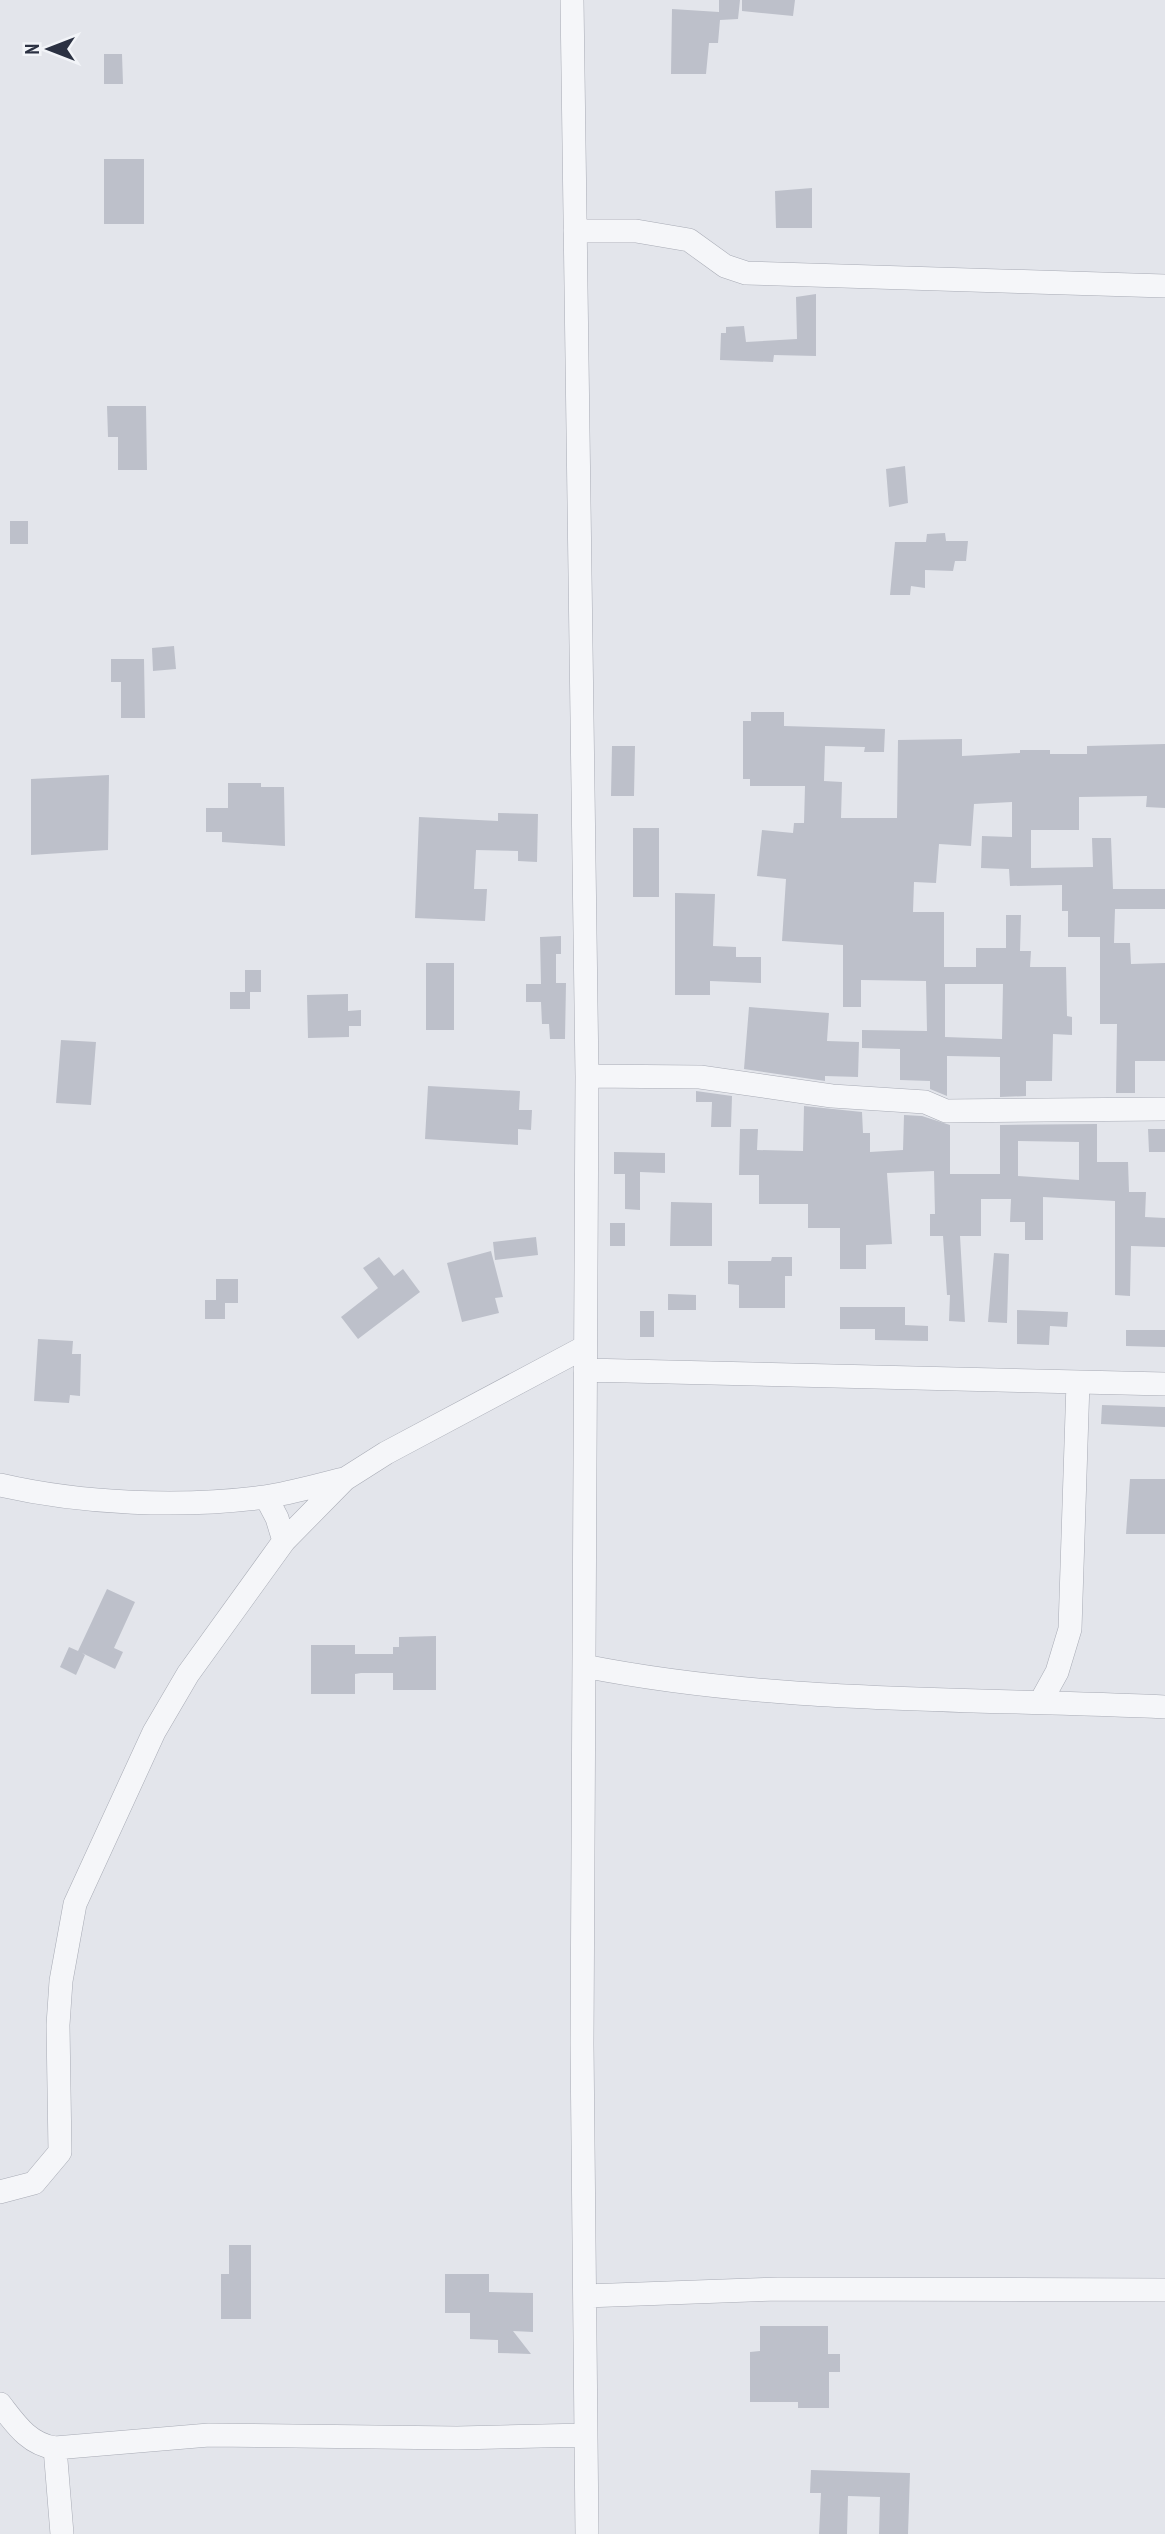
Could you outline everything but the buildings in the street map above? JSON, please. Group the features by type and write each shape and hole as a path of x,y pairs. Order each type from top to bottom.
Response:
{"street":[{"path":"572,0 587,1076 584,1370 587,2534"},
{"path":"575,231 636,231 689,240 725,266 746,273 1165,286"},
{"path":"587,1076 700,1077 832,1096 925,1102 946,1111 1165,1109"},
{"path":"0,2192 34,2183 61,2152 58,2025 61,1981 75,1904 107,1828 154,1732 188,1674 284,1541 345,1479 432,1428 585,1347"},
{"path":"584,1370 1165,1384"},
{"path":"1041,1701 1057,1672 1070,1629 1078,1382"},
{"path":"0,1485 69,1497 132,1501 266,1497 345,1479"},
{"path":"266,1497 277,1518 284,1541"},
{"path":"584,1666 639,1677 790,1693 1165,1707"},
{"path":"585,2296 778,2289 1165,2290"},
{"path":"0,2404 24,2433 42,2445 55,2448 209,2435 444,2438 586,2435"},
{"path":"55,2448 62,2534"}]}
